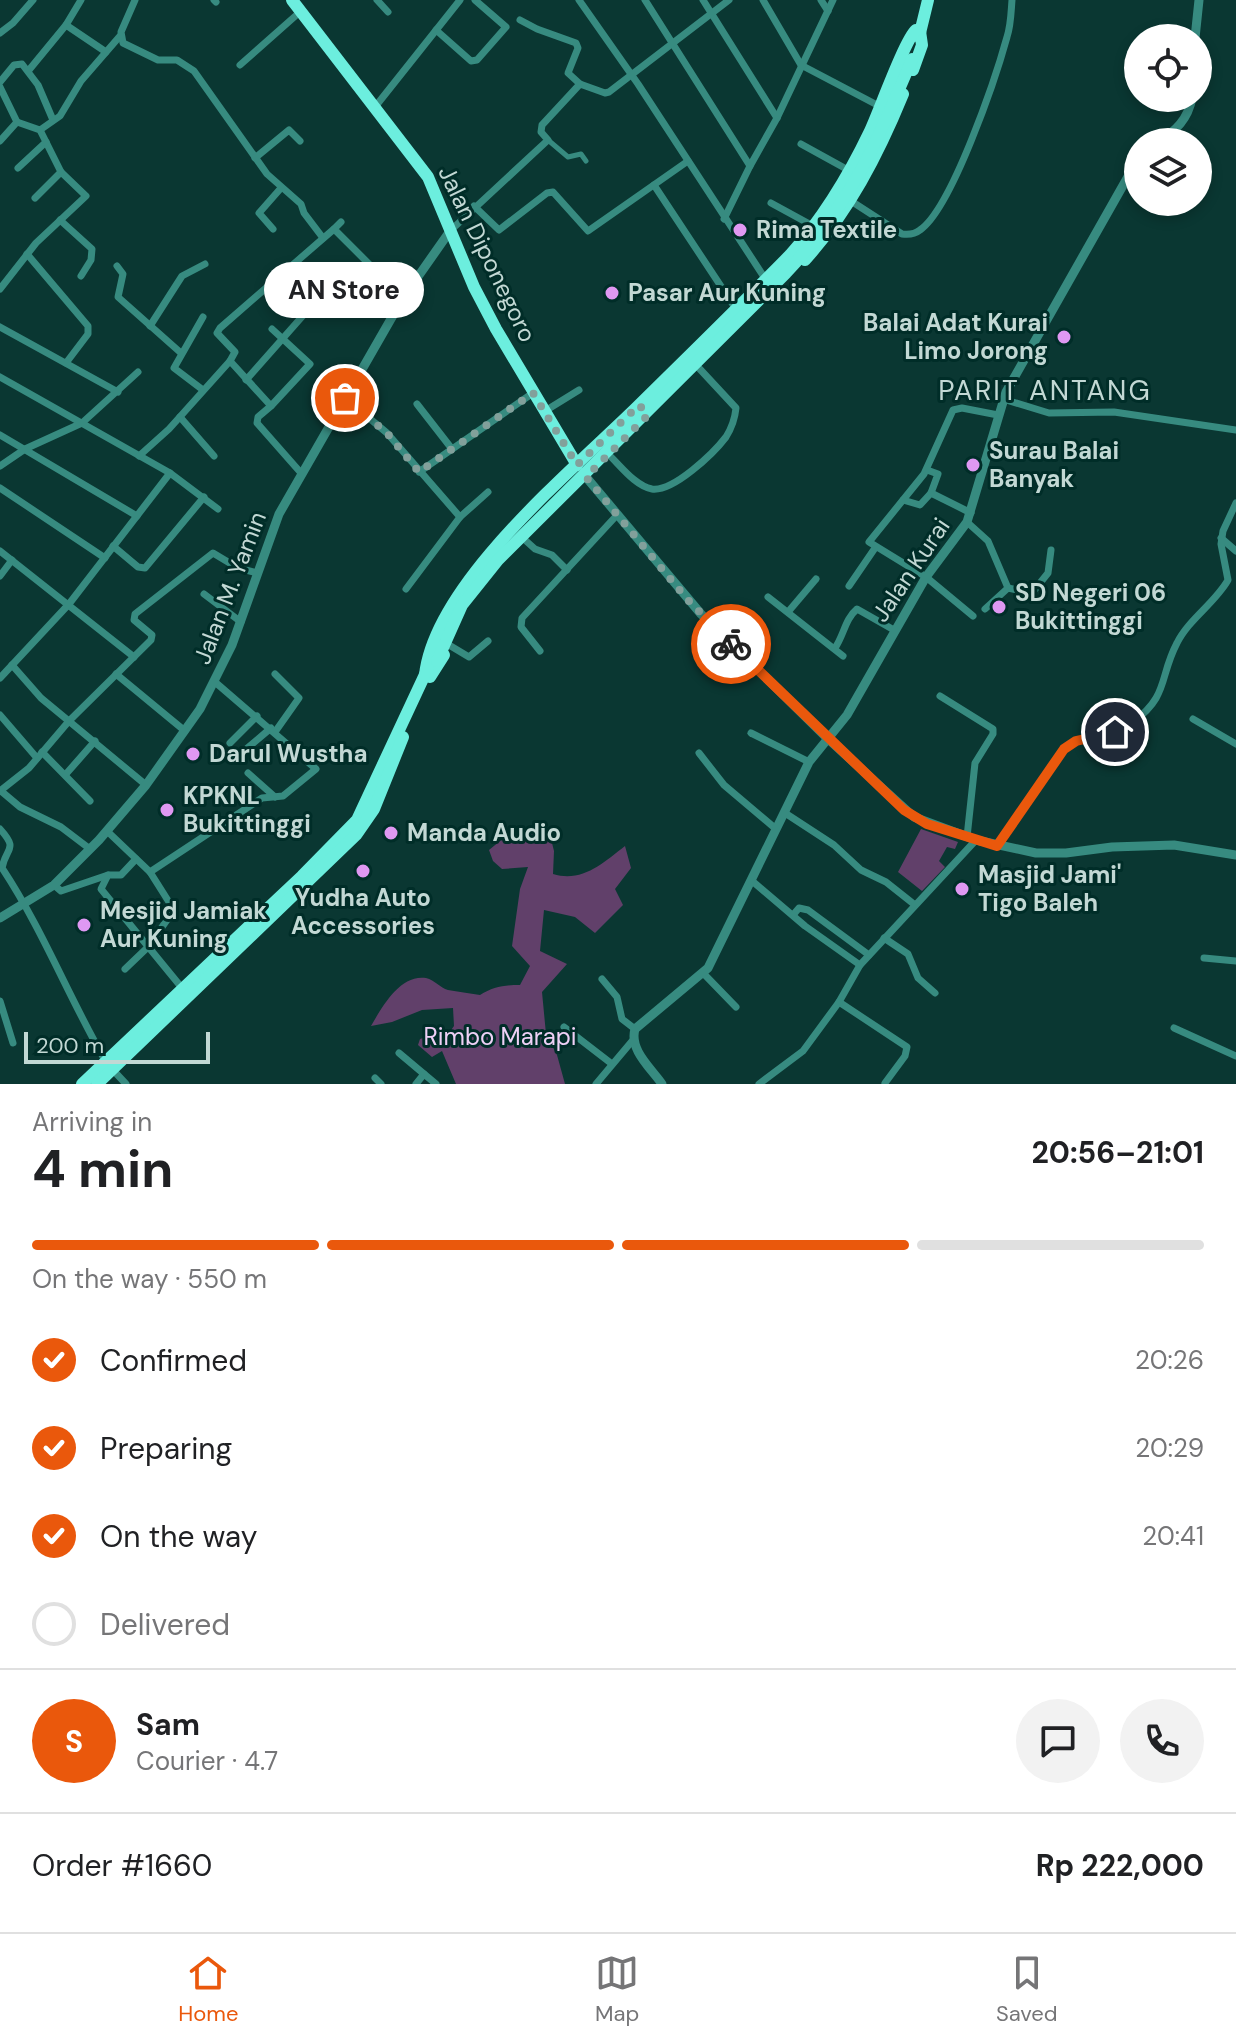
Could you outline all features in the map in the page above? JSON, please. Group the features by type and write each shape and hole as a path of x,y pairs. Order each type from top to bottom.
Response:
{"highway":[{"name":"Jalan Diponegoro","path":"292,0 428,177 496,329 577,465"},
{"path":"82,1084 109,1065 267,916 357,820 428,676 458,603 494,557 816,234 843,196 862,161 910,58 925,0"},
{"path":"428,676 449,645 473,598 608,454 643,410 736,309 815,227 850,171 881,107 908,40 918,30"},
{"path":"428,676 435,636 461,589 496,547 577,465 697,366 806,260 851,201 881,146 907,86 922,45 918,30"},
{"path":"169,1007 182,988 267,916"},
{"path":"97,1084 109,1065"}],"street":[{"path":"0,33 33,0"},
{"path":"29,70 66,25 81,0"},
{"path":"40,130 60,116 81,81 120,36 135,0"},
{"path":"377,0 388,12"},
{"path":"375,107 460,0"},
{"path":"436,30 471,61 477,60 506,27 475,0"},
{"path":"579,0 632,75 766,280"},
{"path":"645,0 750,166"},
{"path":"703,0 777,118"},
{"path":"520,20 576,43 578,48 568,73 580,84 605,93 729,0"},
{"path":"763,0 801,65 881,107"},
{"path":"821,0 828,11"},
{"path":"724,219 777,118 833,0"},
{"path":"851,201 902,234 911,235 929,223 972,140 993,85 1008,34 1012,0"},
{"path":"1197,24 1199,0"},
{"path":"240,65 301,11"},
{"path":"66,25 106,52"},
{"path":"120,36 126,45 158,60 177,60 189,66 255,158 281,188 301,204 323,238"},
{"path":"0,289 27,254 86,196 61,172 40,130 17,122 0,84 18,63 29,70 53,120"},
{"path":"580,84 542,125 541,132 568,157 581,154 586,161"},
{"path":"1176,128 1188,112"},
{"path":"0,141 17,122"},
{"path":"255,158 289,130 300,141"},
{"path":"450,231 548,140"},
{"path":"18,168 46,142"},
{"path":"801,144 850,171"},
{"path":"474,206 499,230 547,193 553,192 588,231 688,161"},
{"path":"35,198 61,172"},
{"name":"Jalan Kurai","path":"704,974 809,762 847,715 926,577 969,517 1003,399 1124,184"},
{"path":"654,185 736,309"},
{"path":"273,229 259,210 281,188"},
{"path":"771,203 815,227"},
{"path":"60,220 92,249 91,260 81,276"},
{"path":"139,456 180,417 230,361 235,352 219,338 218,331 338,226 403,298"},
{"name":"Jalan M. Yamin","path":"0,918 54,885 90,849 146,785 185,731 215,682 241,622 272,529 301,473 403,298 450,231"},
{"path":"27,254 88,326 88,334 66,363"},
{"path":"150,326 182,276 205,264"},
{"path":"246,380 316,298 293,265"},
{"path":"117,266 123,274 118,297 181,353"},
{"path":"203,317 174,368 203,390"},
{"path":"0,327 118,392"},
{"path":"272,329 310,364 258,417 257,423 301,473"},
{"path":"230,361 271,406"},
{"path":"608,454 639,482 655,489 676,483 720,444 729,431 736,408 697,366"},
{"path":"0,466 25,449 82,423 138,372"},
{"path":"0,377 170,473 218,509"},
{"path":"545,411 579,390"},
{"path":"419,472 533,393"},
{"path":"345,398 387,433 460,517"},
{"path":"1003,399 1049,413 1114,412 1236,430"},
{"path":"417,404 452,449"},
{"path":"973,616 926,577 869,542 927,470 953,410 962,408 998,415"},
{"path":"180,417 214,456"},
{"path":"0,435 137,516"},
{"path":"903,500 920,505 931,493 938,474 927,470"},
{"path":"0,678 69,604 170,473"},
{"path":"586,477 701,614 904,810 927,824 997,846 1036,853 1174,845 1236,855"},
{"path":"0,488 105,558"},
{"path":"406,589 460,517 488,492"},
{"path":"931,493 969,517 988,541 1008,588"},
{"path":"113,546 138,567 145,568 204,497"},
{"path":"997,846 1064,749 1076,741 1115,732 1154,704 1162,690 1177,642 1228,580 1221,538 1236,503"},
{"path":"540,651 520,623 617,515"},
{"path":"1221,538 1236,551"},
{"path":"525,540 535,549 552,555 567,570"},
{"path":"849,586 875,548"},
{"path":"1008,588 1032,593 1048,573 1051,550"},
{"path":"0,551 134,657"},
{"path":"90,849 61,827 20,807 1,791 26,772 69,721 152,637 134,620 134,615 208,555 218,555 233,566 257,573"},
{"path":"0,576 12,560"},
{"path":"788,612 816,579"},
{"path":"985,609 1008,588"},
{"path":"204,594 241,622"},
{"path":"768,597 843,656"},
{"path":"835,648 843,636 848,618 857,609 894,630"},
{"path":"449,645 469,657 488,641"},
{"path":"12,665 41,698 146,785"},
{"path":"116,674 185,731"},
{"path":"244,751 273,730 299,698 275,674"},
{"path":"150,872 262,798 283,796 316,769 215,682"},
{"path":"759,1084 803,1051 839,1002 860,965 971,839 975,763 993,729 940,696"},
{"path":"0,715 40,755 66,774 90,801"},
{"path":"230,743 257,716"},
{"path":"1193,719 1236,744"},
{"path":"751,733 809,762"},
{"path":"66,774 95,741"},
{"path":"699,753 724,785 776,829"},
{"path":"248,773 275,797"},
{"path":"785,813 834,845 861,870 886,882 915,905"},
{"path":"0,829 12,848 2,868 26,904 85,1025 109,1065 126,1084"},
{"path":"107,831 150,872 174,910 148,947 125,969"},
{"path":"54,885 61,891 108,875 121,875 136,859"},
{"path":"108,875 101,889 182,988"},
{"path":"751,880 860,965"},
{"path":"793,915 799,908 808,910 869,955"},
{"path":"884,938 908,954 918,978 935,993"},
{"path":"1204,958 1236,961"},
{"path":"596,1084 634,1034 704,974 736,1007"},
{"path":"602,979 617,997 622,1019 634,1034 636,1048 662,1084"},
{"path":"0,1001 13,1043"},
{"path":"839,1002 907,1047 905,1056 885,1083"},
{"path":"564,1027 612,1064"},
{"path":"1174,1028 1236,1056"},
{"path":"399,1053 436,1084"},
{"path":"416,1084 424,1074"}],"green space":[{"name":"Rimbo Marapi","path":"535,829 549,831 554,851 553,874 583,874 625,846 631,868 615,889 623,905 595,933 575,917 544,910 540,951 567,964 542,992 546,1034 557,1055 565,1084 456,1084 442,1051 432,1057 418,1045 420,1039 432,1035 446,1037 454,1026 453,1008 422,1010 392,1022 371,1026 393,993 417,978 429,979 448,990 480,995 499,987 520,985 530,966 512,946 520,889 528,867 502,869 493,861 489,850 500,841"},
{"path":"921,829 958,842 955,849 947,847 939,861 945,867 922,891 898,872"}],"way so far":[{"path":"345,398 387,433 419,472 533,393 577,465 639,405 648,415 586,477 687,599 731,644"}],"place":[{"name":"Rima Textile","path":"740,230"},
{"name":"Pasar Aur Kuning","path":"612,293"},
{"name":"Balai Adat Kurai Limo Jorong","path":"1064,337"},
{"name":"AN Store","path":"345,398"},
{"name":"Surau Balai Banyak","path":"973,465"},
{"name":"SD Negeri 06 Bukittinggi","path":"999,607"},
{"name":"Darul Wustha","path":"193,754"},
{"name":"KPKNL Bukittinggi","path":"167,810"},
{"name":"Manda Audio","path":"391,833"},
{"name":"Yudha Auto Accessories","path":"363,871"},
{"name":"Masjid Jami' Tigo Baleh","path":"962,889"},
{"name":"Mesjid Jamiak Aur Kuning","path":"84,925"}],"district":[{"name":"PARIT ANTANG","path":"1045,390"}],"route":[{"path":"731,644 904,810 927,824 997,846 1069,744 1115,732"}]}
